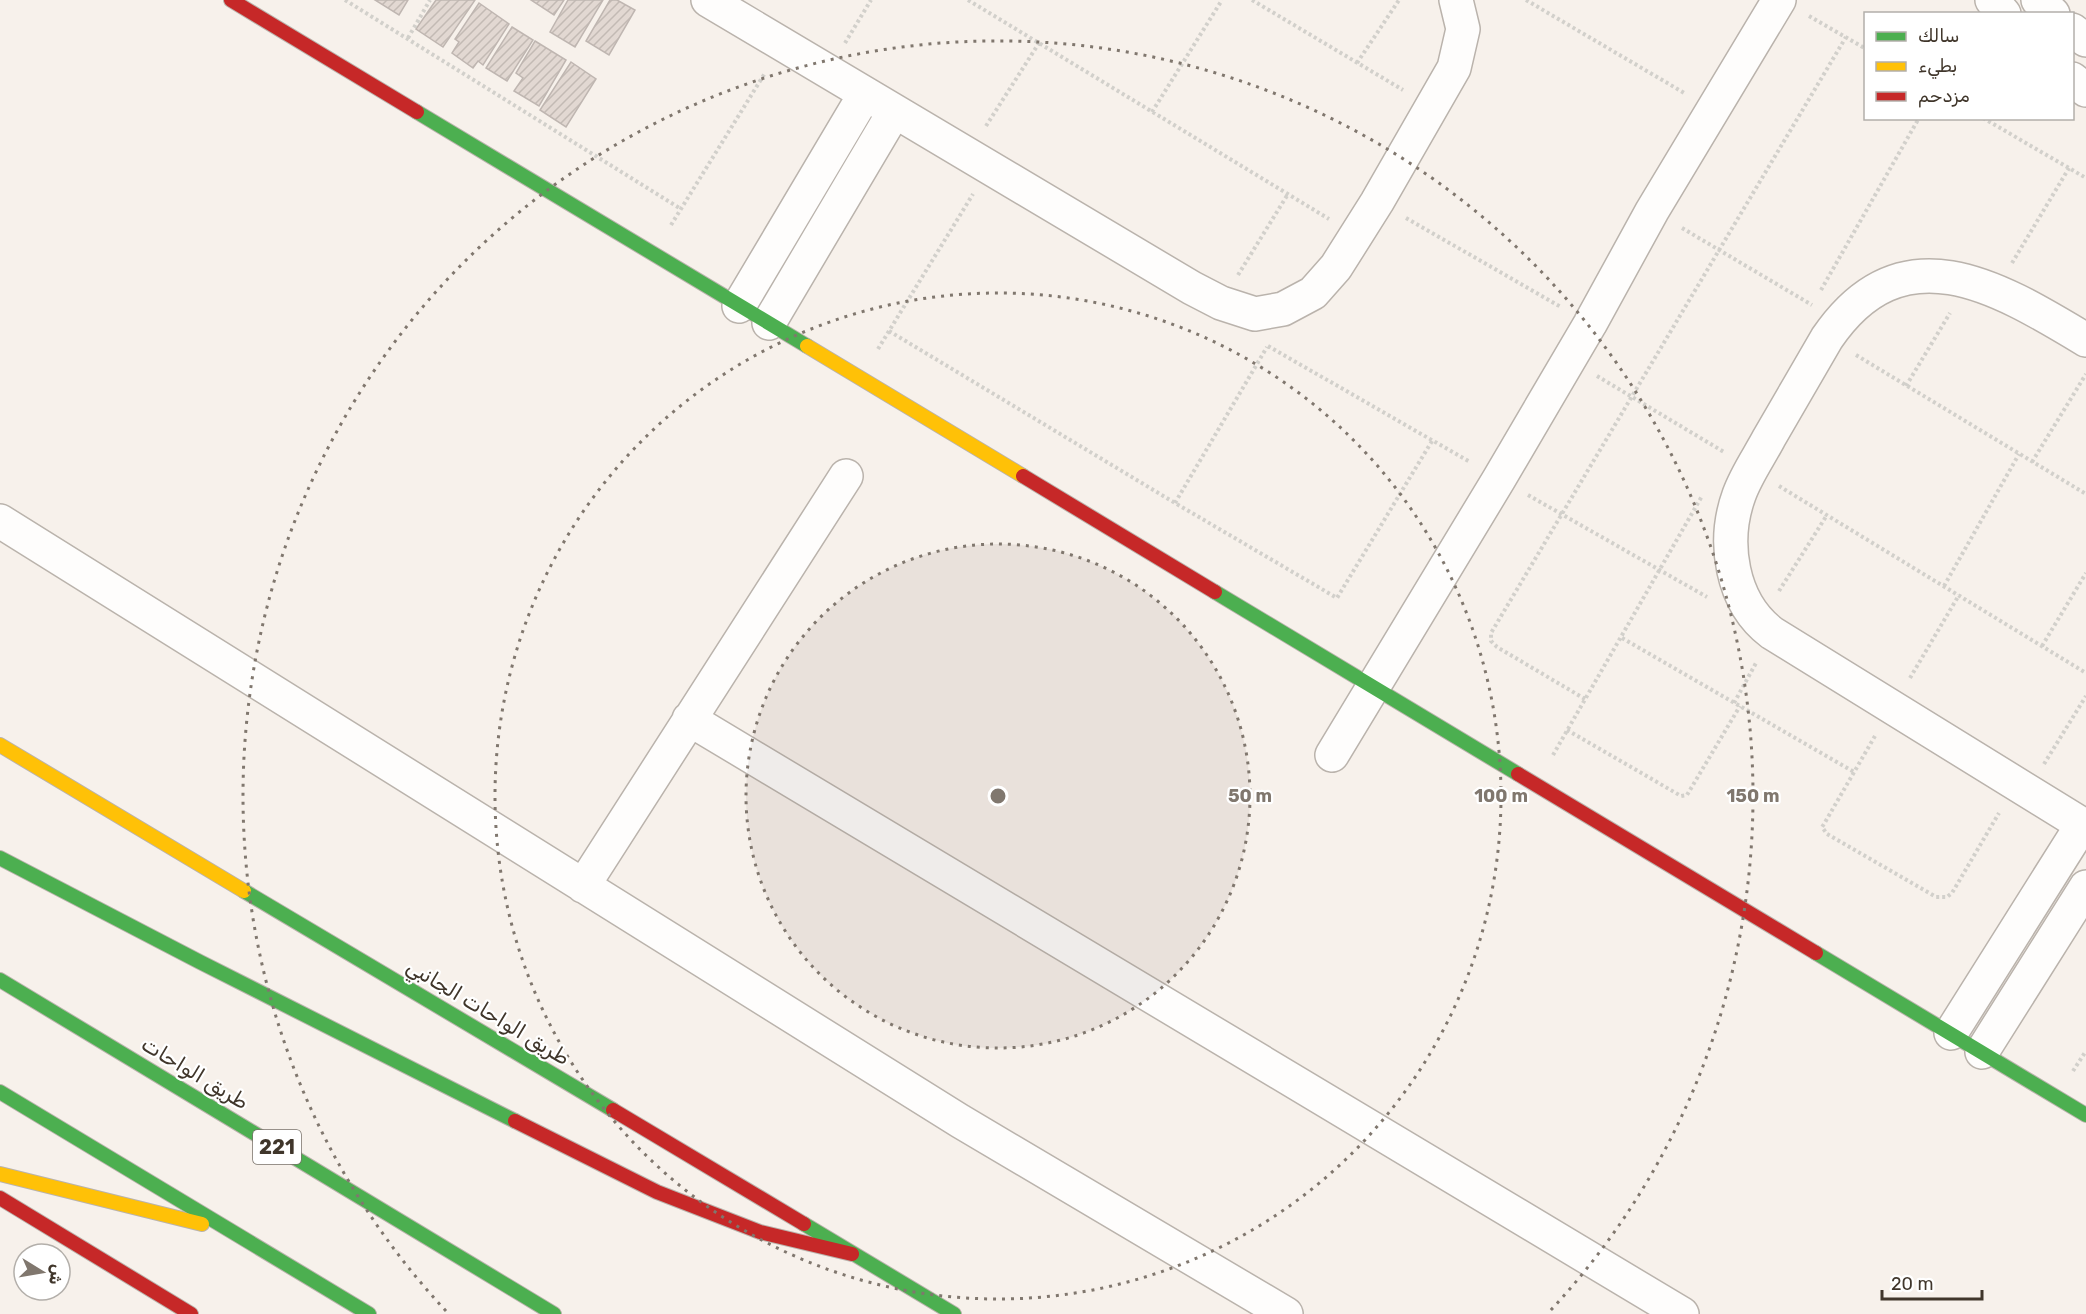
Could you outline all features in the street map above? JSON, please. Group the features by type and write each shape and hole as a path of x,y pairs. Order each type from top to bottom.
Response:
{"main road":[{"path":"231,0 2086,1115"},
{"name":"طريق الواحات الجانبي","path":"0,746 954,1314"},
{"path":"0,858 200,962 657,1192 760,1232 852,1254"},
{"name":"طريق الواحات","path":"0,980 554,1314"},
{"path":"0,1092 369,1314"},
{"path":"0,1174 235,1232"},
{"path":"0,1198 191,1314"}],"street":[{"path":"708,0 978,162 1221,303 1255,314 1283,309 1313,293 1336,267 1377,202 1454,68 1463,29 1456,0"},
{"path":"1992,0 2002,12"},
{"path":"2038,0 2051,12"},
{"path":"1332,755 1570,359 1652,211 1713,109 1790,5"},
{"path":"2074,31 2086,40"},
{"path":"2074,81 2086,90"},
{"path":"739,306 865,94"},
{"path":"769,323 894,112"},
{"path":"1950,1033 2084,826 1892,708 1758,619 1735,576 1731,530 1739,494 1833,329 1855,304 1875,290 1897,280 1921,276 1945,276 1982,286 2028,305 2086,340"},
{"path":"583,886 846,476"},
{"path":"0,521 960,1121 1286,1314"},
{"path":"689,719 1682,1314"},
{"path":"1982,1052 2086,887"}],"path":[{"path":"345,0 681,208"},
{"path":"408,39 430,0"},
{"path":"827,72 871,0"},
{"path":"968,0 975,2 1038,43 1355,236"},
{"path":"1152,112 1222,0"},
{"path":"1252,0 1432,108"},
{"path":"1357,63 1399,0"},
{"path":"1526,0 1713,109"},
{"path":"1790,5 1864,48"},
{"path":"1585,699 1497,647 1491,641 1491,633 1846,38"},
{"path":"860,379 889,331 1038,43"},
{"path":"653,254 783,45"},
{"path":"1986,120 2086,178"},
{"path":"1906,386 2069,168"},
{"path":"1221,303 1288,194"},
{"path":"1377,202 1590,324"},
{"path":"1652,211 1719,250 1833,329 1906,386 2086,494"},
{"path":"1255,314 1254,326 1258,338 1267,346 1708,598 1720,603 1733,604 1758,619"},
{"path":"889,331 1337,598 1432,441"},
{"path":"1175,503 1267,346"},
{"path":"1570,359 2086,673"},
{"path":"2032,462 2086,373"},
{"path":"1944,586 2019,454"},
{"path":"1734,703 1758,619 1827,515"},
{"path":"2042,646 2086,573"},
{"path":"1959,595 1824,824 1824,831 1936,897 1942,898 1952,893 2086,696"},
{"path":"1622,638 1854,772"},
{"path":"1568,730 1681,796 1687,795 1740,706"}],"building":[{"path":"375,0 408,0 399,15"},
{"path":"436,0 475,0 443,47 416,29"},
{"path":"531,0 564,0 554,15"},
{"path":"568,0 603,0 575,47 550,32"},
{"path":"610,0 617,0 635,10 609,55 586,41"},
{"path":"479,3 509,24 483,65 478,61 473,68 452,53 459,42 455,39"},
{"path":"512,27 533,40 507,81 486,68"},
{"path":"535,41 566,60 539,106 514,91 523,78 516,73"},
{"path":"571,62 596,79 566,127 540,110"}],"traffic: fast":[{"path":"417,112 807,346"},
{"path":"1215,592 1518,774"},
{"path":"0,858 515,1121"},
{"path":"244,891 613,1110"},
{"path":"1816,953 2086,1115"},
{"path":"0,980 554,1314"},
{"path":"0,1092 369,1314"},
{"path":"804,1224 954,1314"}],"traffic: slow":[{"path":"807,346 1023,476"},
{"path":"0,745 244,891"},
{"path":"0,1174 202,1224"}],"traffic: jam":[{"path":"231,0 417,112"},
{"path":"1023,476 1215,592"},
{"path":"1518,774 1816,953"},
{"path":"613,1110 804,1224"},
{"path":"515,1121 657,1192 760,1232 852,1254"},
{"path":"0,1198 191,1314"}]}
